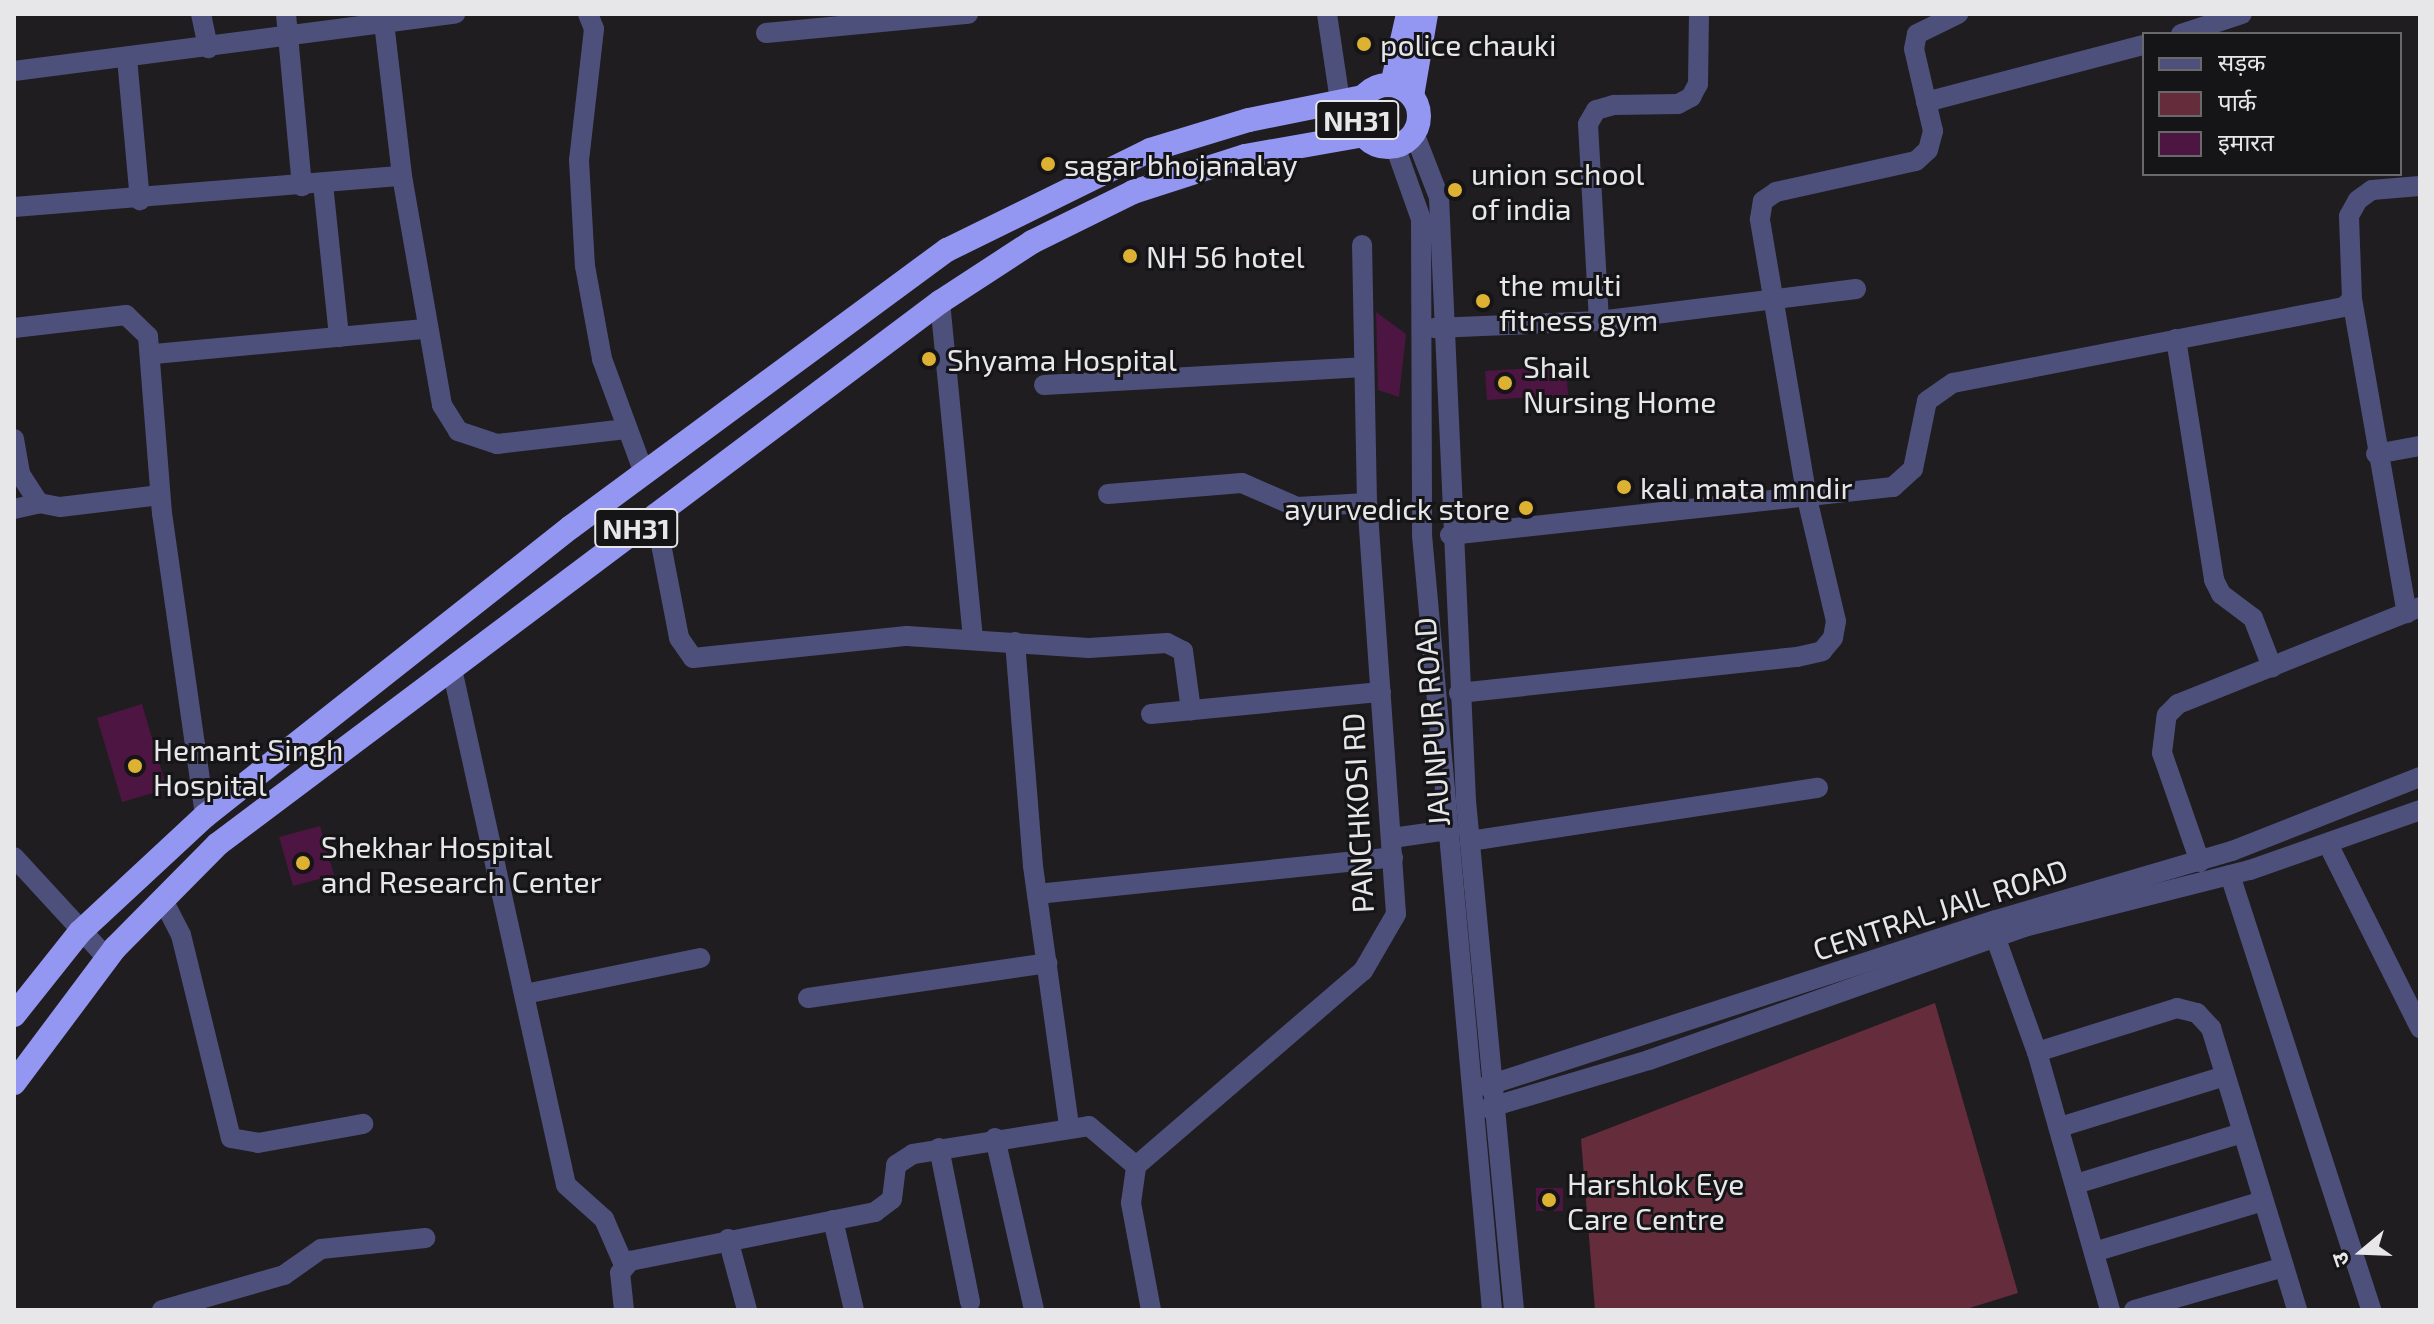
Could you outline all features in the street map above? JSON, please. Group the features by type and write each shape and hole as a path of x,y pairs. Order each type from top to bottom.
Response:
{"highway":[{"name":"NH31","path":"1352,99 1364,135 1380,146 1404,139 1419,119 1402,90 1408,14"},
{"name":"NH31","path":"1402,90 1426,14"},
{"name":"NH31","path":"14,1015 80,932 205,816 644,473 947,250 1150,150 1352,99 1402,90"},
{"name":"NH31","path":"14,1083 107,958 162,898 218,844 940,302 1032,242 1133,192 1245,156 1364,135"}],"street":[{"path":"201,14 208,48"},
{"path":"286,14 291,35 302,186"},
{"path":"14,71 208,48 384,20 455,14"},
{"path":"588,14 594,29 579,160 585,266 602,359 644,473"},
{"path":"766,33 858,19 968,14"},
{"path":"1327,14 1352,99"},
{"path":"1599,321 1588,124 1596,110 1678,104 1691,97 1698,84 1699,14"},
{"path":"1459,693 1822,651 1836,621 1807,498 1760,219 1763,201 1776,192 1916,161 1928,150 1933,131 1914,49 1917,34 1958,14"},
{"path":"2187,32 2242,14"},
{"path":"384,20 402,176 425,329 442,405 458,431 476,441 497,444 626,429"},
{"path":"1926,102 2142,46"},
{"path":"127,58 140,200"},
{"name":"JAUNPUR ROAD","path":"1404,139 1421,219 1424,327 1422,535 1475,1090 1492,1310"},
{"name":"JAUNPUR ROAD","path":"1404,139 1439,197 1450,535 1459,693 1514,1310"},
{"path":"14,207 140,200 402,176"},
{"path":"323,184 339,337"},
{"path":"2200,862 2160,732 2178,704 2414,610 2376,454 2352,299 2349,216 2358,200 2372,190 2420,186"},
{"name":"PANCHKOSI RD","path":"1136,1166 1363,971 1396,914 1367,503 1362,245"},
{"path":"1424,327 1445,329 1599,321 1776,302 1856,289"},
{"path":"1450,535 1881,491 1907,480 1927,401 1953,383 2331,312 2352,299"},
{"path":"940,302 973,638"},
{"path":"14,328 126,315 139,321 154,354 160,495 205,816"},
{"path":"154,354 425,329"},
{"path":"2176,339 2214,580 2221,594 2253,618 2272,667"},
{"path":"1044,385 1363,367"},
{"path":"14,439 20,474 39,503"},
{"path":"2376,454 2420,446"},
{"path":"1108,494 1242,483 1297,507 1367,503"},
{"path":"14,509 39,503 60,507 160,495"},
{"path":"655,513 679,638 693,658 811,641 973,638 1089,648 1177,645 1191,710"},
{"path":"1015,642 1037,894 1069,1125"},
{"path":"452,669 566,1185 604,1219 624,1265 624,1310"},
{"path":"1151,714 1381,692"},
{"name":"CENTRAL JAIL ROAD","path":"1475,1090 1868,972 2200,862 2420,777"},
{"path":"1470,841 1818,788"},
{"path":"2110,1310 2037,1052 1992,930 2230,875 2420,810"},
{"path":"1037,894 1393,847 1449,830"},
{"path":"2328,844 2420,1028"},
{"path":"14,857 107,958"},
{"path":"2230,875 2371,1310"},
{"path":"162,898 181,935 231,1138 258,1143 363,1124"},
{"path":"525,994 700,958"},
{"path":"808,998 1047,963"},
{"path":"1476,1111 1498,1106 1868,972"},
{"path":"2037,1052 2177,1008 2197,1013 2211,1028 2297,1310"},
{"path":"2060,1127 2225,1076"},
{"path":"624,1265 649,1253 833,1220 886,1207 896,1165 939,1148 1069,1125 1103,1133 1136,1166 1131,1203 1151,1310"},
{"path":"2076,1184 2242,1133"},
{"path":"995,1138 1034,1310"},
{"path":"939,1148 970,1302"},
{"path":"2094,1252 2263,1201"},
{"path":"833,1220 854,1310"},
{"path":"162,1310 284,1275 321,1249 425,1238"},
{"path":"728,1239 747,1310"},
{"path":"2134,1310 2284,1267"}],"green space":[{"path":"1935,1003 2018,1293 1963,1310 1595,1310 1581,1139"}],"building":[{"path":"1376,312 1406,334 1399,397 1378,390"},
{"path":"1566,366 1568,395 1487,400 1485,371"},
{"path":"142,704 167,789 122,802 97,718"},
{"path":"320,826 334,875 293,886 279,837"},
{"path":"1536,1188 1563,1188 1563,1211 1536,1211"}],"place":[{"name":"police chauki","path":"1364,44"},
{"name":"sagar bhojanalay","path":"1048,164"},
{"name":"union school of india","path":"1455,190"},
{"name":"NH 56 hotel","path":"1130,256"},
{"name":"the multi fitness gym","path":"1483,301"},
{"name":"Shyama Hospital","path":"929,359"},
{"name":"Shail Nursing Home","path":"1505,383"},
{"name":"kali mata mndir","path":"1624,487"},
{"name":"ayurvedick store","path":"1526,508"},
{"name":"Hemant Singh Hospital","path":"135,766"},
{"name":"Shekhar Hospital and Research Center","path":"303,863"},
{"name":"Harshlok Eye Care Centre","path":"1549,1200"}]}
